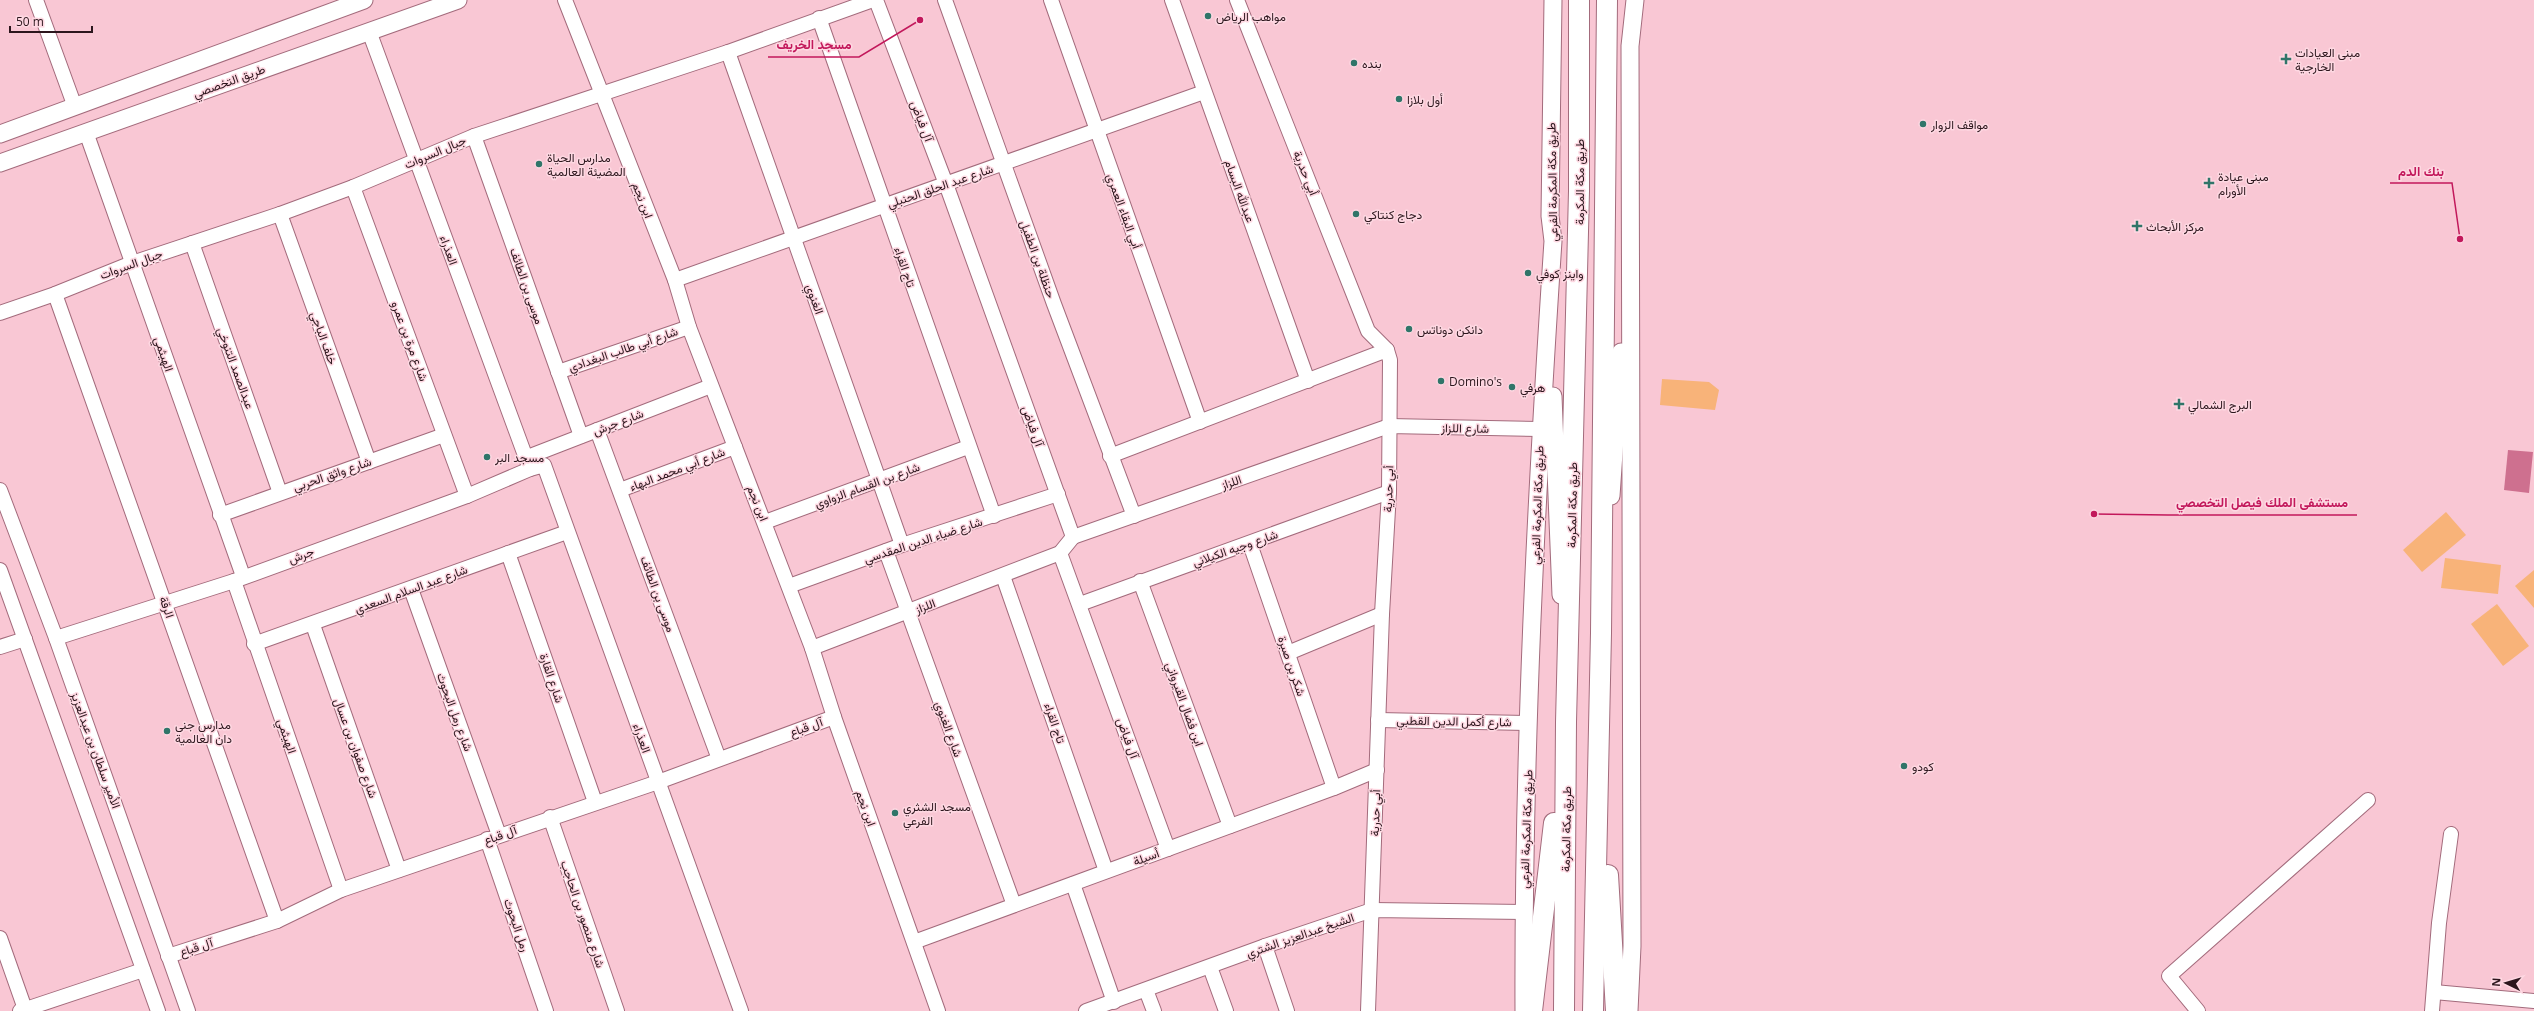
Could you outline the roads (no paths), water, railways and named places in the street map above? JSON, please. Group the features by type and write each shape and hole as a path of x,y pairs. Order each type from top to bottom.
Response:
{"highway":[{"name":"طريق مكة المكرمة","path":"1564,1011 1566,722 1579,191 1579,0"},
{"path":"1593,1011 1601,633 1607,0"},
{"path":"1532,1011 1566,722"},
{"path":"1599,760 1616,1011"}],"main road":[{"path":"0,134 75,107 346,3 364,0"},
{"name":"طريق التخصصي","path":"0,163 458,0"},
{"path":"1547,0 1553,38"},
{"name":"طريق مكة المكرمة الفرعي","path":"1524,1011 1524,912 1529,723 1540,429 1553,241 1550,216 1553,0"},
{"path":"1553,38 1560,0"},
{"path":"1627,0 1630,46 1631,220 1632,946 1629,1011"},
{"path":"1630,46 1635,0"},
{"path":"1601,633 1631,220"},
{"path":"1553,241 1553,447 1566,722"}],"street":[{"path":"36,0 75,107"},
{"name":"ابن نجم","path":"565,0 674,280 689,327 711,386 765,522 812,648 834,717 938,1011"},
{"name":"جبال السروات","path":"0,313 55,294 132,263 280,214 353,187 474,136 728,52 819,18 873,0"},
{"name":"آل فياض","path":"876,0 946,184 1073,537"},
{"name":"حنظلة بن الطفيل","path":"945,0 1003,164 1110,456 1134,516"},
{"name":"أبي البقاء العمري","path":"1051,0 1200,422"},
{"name":"عبدالله البسام","path":"1172,0 1308,381"},
{"name":"أبي حدرية","path":"1237,0 1368,331 1387,350 1390,360 1389,492 1382,614 1368,1011"},
{"name":"تاج القراء","path":"819,18 883,206 968,447 994,516"},
{"name":"العذراء","path":"369,31 527,463"},
{"name":"الغنوي","path":"728,52 902,545"},
{"name":"شارع عبد الحلق الحنبلي","path":"674,280 1204,92"},
{"name":"الهيثمي","path":"86,132 220,515 239,578 254,644 341,890"},
{"name":"موسى بن الطائف","path":"474,136 581,436"},
{"name":"شارع مرة بن عمرو","path":"353,187 467,496"},
{"name":"خلف الباجي","path":"280,214 369,462"},
{"name":"عبدالصمد التنوخي","path":"192,243 280,493"},
{"name":"الرقة","path":"55,294 166,603 277,920"},
{"name":"شارع أبي طالب البغدادي","path":"558,372 689,327"},
{"path":"1110,456 1387,350"},
{"name":"شارع جرش","path":"527,463 581,436 711,386"},
{"name":"شارع اللزاز","path":"1389,426 1540,429"},
{"name":"اللزاز","path":"1073,537 1389,426"},
{"name":"موسى بن الطائف","path":"597,430 718,759"},
{"name":"شارع واثق الحربي","path":"220,515 444,435"},
{"name":"شارع أبي محمد البهاء","path":"620,490 735,447"},
{"name":"شارع بن القسام الزواوي","path":"765,522 880,481 968,447"},
{"name":"جرش","path":"56,638 239,578 467,496 527,463 544,465"},
{"name":"العذراء","path":"544,465 741,1011"},
{"name":"الأمير سلطان بن عبدالعزيز","path":"0,490 56,638 188,1011"},
{"name":"شارع وجيه الكيلاني","path":"1080,604 1140,581 1250,544 1389,492"},
{"name":"شارع ضياء الدين المقدسي","path":"789,586 902,545 1058,494"},
{"name":"شارع عبد السلام السعدي","path":"254,644 312,625 567,532"},
{"path":"1060,553 1073,537"},
{"name":"شكر بن صبرة","path":"1250,544 1334,788"},
{"name":"شارع الغنوي","path":"886,551 907,613 1014,905"},
{"name":"شارع القارة","path":"508,553 595,802"},
{"name":"آل فياض","path":"1060,553 1080,604 1168,849"},
{"name":"اللزاز","path":"812,648 907,613 1060,553"},
{"path":"0,570 158,1011"},
{"name":"تاج القراء","path":"1003,576 1106,871"},
{"name":"ابن فضال القيرواني","path":"1140,581 1230,826"},
{"name":"شارع رمل البحوث","path":"411,589 493,837"},
{"path":"1288,653 1382,614"},
{"name":"شارع صفوان بن عسال","path":"312,625 400,870"},
{"path":"0,647 25,639"},
{"name":"آل قباع","path":"168,956 277,920 341,890 550,817 658,782 834,717"},
{"name":"شارع أكمل الدين القطبي","path":"1378,720 1529,723"},
{"name":"أسيلة","path":"914,942 1334,788 1377,770"},
{"path":"2198,1011 2169,976 2368,800"},
{"name":"شارع منصور بن الحاجب","path":"550,817 617,1011"},
{"path":"2432,1011 2439,923 2451,834"},
{"name":"رمل البحوث","path":"493,837 546,1011"},
{"path":"1073,884 1114,1002"},
{"name":"الشيخ عبدالعزيز الشتري","path":"1086,1011 1265,946 1372,910 1524,912"},
{"path":"0,938 29,1009 143,970"},
{"path":"1265,946 1287,1011"},
{"path":"1210,967 1226,1011"},
{"path":"1146,990 1154,1011"},
{"path":"2434,992 2534,1001"}],"place":[{"name":"مواهب الرياض","path":"1208,16"},
{"name":"مسجد الخريف","path":"920,20"},
{"name":"مبنى العيادات الخارجية","path":"2286,59"},
{"name":"بنده","path":"1354,63"},
{"name":"أول بلازا","path":"1399,99"},
{"name":"مواقف الزوار","path":"1923,124"},
{"name":"مدارس الحياة المضيئة العالمية","path":"539,164"},
{"name":"مبنى عيادة الأورام","path":"2209,183"},
{"name":"دجاج كنتاكي","path":"1356,214"},
{"name":"مركز الأبحاث","path":"2137,226"},
{"name":"بنك الدم","path":"2460,239"},
{"name":"واينز كوفي","path":"1528,273"},
{"name":"دانكن دوناتس","path":"1409,329"},
{"name":"Domino's","path":"1441,381"},
{"name":"هرفي","path":"1512,387"},
{"name":"البرج الشمالي","path":"2179,404"},
{"name":"مسجد البر","path":"487,457"},
{"name":"مستشفى الملك فيصل التخصصي","path":"2094,514"},
{"name":"مدارس جنى دان العالمية","path":"167,731"},
{"name":"كودو","path":"1904,766"},
{"name":"مسجد الشثري الفرعي","path":"895,813"}]}
